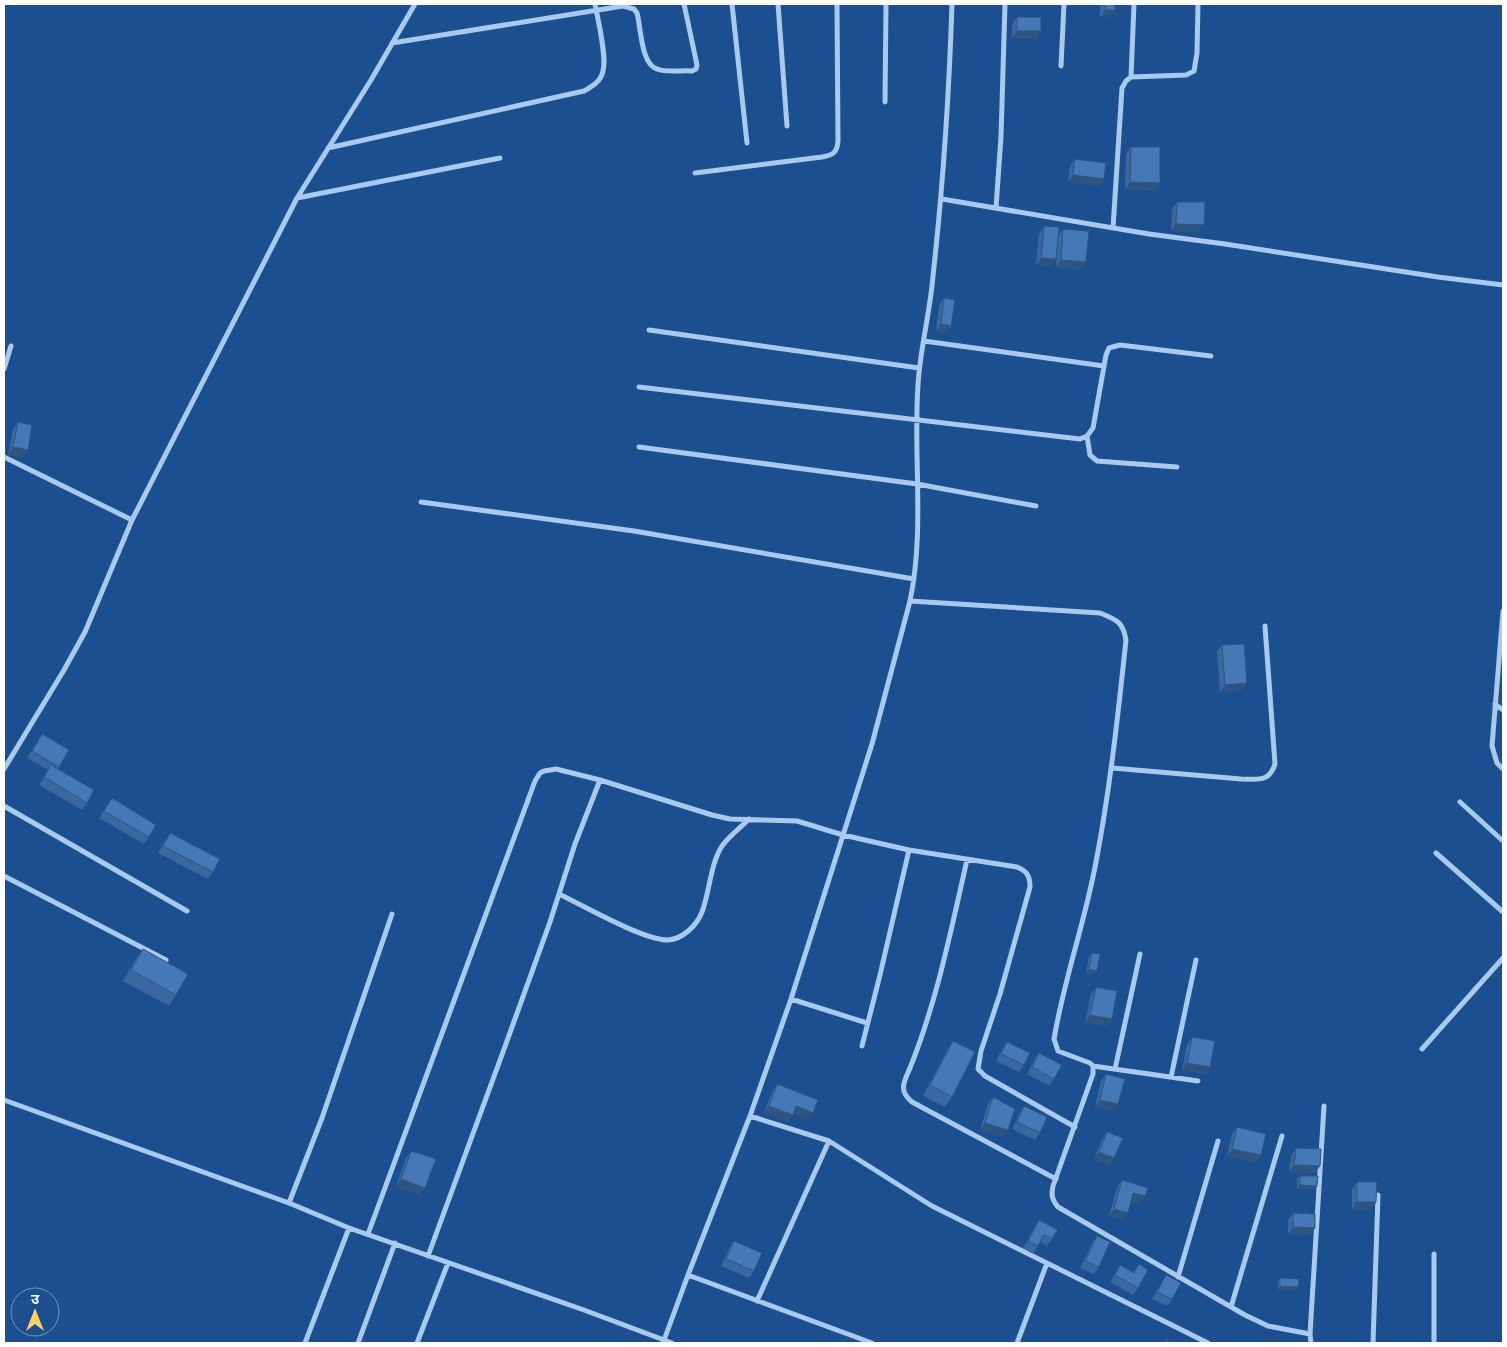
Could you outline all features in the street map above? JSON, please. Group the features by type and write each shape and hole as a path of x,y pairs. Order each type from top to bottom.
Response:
{"street":[{"path":"4,769 85,632 132,520 297,198 416,4"},
{"path":"328,148 584,91 593,86 603,73 605,62 595,4"},
{"path":"392,43 623,6 634,9 638,18 645,55 650,65 659,70 692,71 696,69 697,65 684,4"},
{"path":"732,4 747,143"},
{"path":"778,4 787,126"},
{"path":"695,173 834,154 837,150 838,141 836,4"},
{"path":"885,102 886,4"},
{"path":"663,1342 750,1116 791,999 886,694 910,601 918,538 917,421 919,368 931,301 942,199 952,4"},
{"path":"996,208 1001,137 1005,4"},
{"path":"1062,66 1064,4"},
{"path":"1131,77 1134,4"},
{"path":"1113,228 1121,96 1126,81 1131,77 1186,75 1194,71 1197,53 1198,4"},
{"path":"297,198 500,158"},
{"path":"942,199 1113,228 1503,285"},
{"path":"650,330 919,368"},
{"path":"924,342 1104,366"},
{"path":"639,387 1080,439 1087,436 1093,428 1106,355 1109,348 1120,345 1211,356"},
{"path":"4,369 11,346"},
{"path":"1087,436 1090,455 1097,461 1177,467"},
{"path":"639,447 918,484 1036,506"},
{"path":"4,457 132,520"},
{"path":"421,502 634,531 914,579"},
{"path":"910,601 1100,613 1121,624 1126,640 1112,768 1096,864 1054,1039 1058,1051 1090,1063 1093,1066 1198,1081"},
{"path":"1503,611 1492,746 1497,762 1503,769"},
{"path":"1112,768 1241,779 1268,777 1272,773 1275,764 1265,626"},
{"path":"1496,704 1503,710"},
{"path":"368,1234 535,780 540,773 550,769 600,780 712,815 730,818 797,821 843,835 909,850 1017,867 1024,870 1028,874 1030,887 1000,994 981,1051 978,1069 985,1076 1075,1127"},
{"path":"428,1256 506,1043 575,844 600,780"},
{"path":"1460,802 1503,840"},
{"path":"4,806 187,911"},
{"path":"559,894 645,935 670,940 680,936 696,923 702,912 717,856 729,838 749,819"},
{"path":"862,1046 909,850"},
{"path":"1436,853 1503,912"},
{"path":"967,860 941,976 903,1090 906,1097 912,1102 1056,1178"},
{"path":"4,876 166,960"},
{"path":"289,1203 322,1118 392,914"},
{"path":"1115,1069 1140,954"},
{"path":"1422,1049 1503,958"},
{"path":"1171,1077 1196,960"},
{"path":"791,999 867,1023"},
{"path":"1093,1066 1092,1079 1051,1195 1058,1207 1230,1308 1268,1326 1310,1334"},
{"path":"4,1100 289,1203 349,1228 584,1310 663,1342 672,1343"},
{"path":"1311,1343 1324,1106"},
{"path":"750,1116 829,1141 932,1206 1208,1343"},
{"path":"1230,1308 1282,1136"},
{"path":"757,1300 829,1141"},
{"path":"1178,1277 1218,1141"},
{"path":"1373,1343 1378,1195"},
{"path":"305,1343 349,1228"},
{"path":"358,1343 395,1243"},
{"path":"1434,1254 1434,1343"},
{"path":"417,1343 448,1263"},
{"path":"1017,1343 1046,1263"},
{"path":"688,1274 872,1343"}],"building":[{"path":"1105,4 1115,4 1115,10 1105,10"},
{"path":"1017,17 1041,17 1041,31 1017,31"},
{"path":"1131,147 1160,147 1160,183 1130,182"},
{"path":"1075,159 1106,163 1104,179 1073,175"},
{"path":"1177,202 1205,202 1204,225 1176,224"},
{"path":"1044,226 1059,227 1056,259 1041,258"},
{"path":"1063,229 1089,231 1086,262 1061,260"},
{"path":"944,298 955,300 951,326 941,324"},
{"path":"18,422 32,425 28,450 13,447"},
{"path":"1244,644 1247,683 1225,685 1222,645"},
{"path":"42,734 69,750 59,767 32,751"},
{"path":"51,765 94,790 87,803 44,777"},
{"path":"112,798 156,825 149,837 104,811"},
{"path":"170,833 220,859 213,872 163,846"},
{"path":"143,949 188,974 176,995 131,970"},
{"path":"1092,953 1100,954 1097,971 1089,969"},
{"path":"1096,987 1117,991 1112,1019 1090,1015"},
{"path":"1192,1037 1215,1041 1210,1067 1187,1063"},
{"path":"953,1041 975,1052 952,1097 930,1085"},
{"path":"1007,1042 1030,1053 1024,1065 1001,1054"},
{"path":"1039,1053 1062,1065 1054,1079 1032,1067"},
{"path":"1106,1074 1125,1079 1118,1104 1100,1100"},
{"path":"777,1084 818,1100 813,1113 796,1106 793,1115 769,1106"},
{"path":"993,1097 1015,1109 1008,1130 985,1123"},
{"path":"1024,1106 1047,1117 1040,1133 1017,1122"},
{"path":"1237,1127 1266,1134 1261,1155 1232,1149"},
{"path":"1107,1132 1123,1138 1114,1158 1099,1152"},
{"path":"1296,1148 1321,1149 1320,1166 1294,1165"},
{"path":"411,1151 436,1159 425,1188 401,1179"},
{"path":"1300,1176 1318,1176 1317,1186 1300,1185"},
{"path":"1122,1180 1148,1188 1145,1196 1133,1193 1128,1213 1114,1209"},
{"path":"1357,1182 1377,1182 1376,1202 1357,1202"},
{"path":"1293,1213 1315,1214 1315,1228 1293,1227"},
{"path":"1039,1220 1058,1230 1052,1239 1044,1235 1038,1246 1028,1241"},
{"path":"1097,1236 1110,1242 1099,1267 1085,1261"},
{"path":"734,1241 762,1253 754,1271 726,1259"},
{"path":"1139,1264 1148,1270 1138,1288 1115,1275 1120,1265 1134,1273"},
{"path":"1166,1275 1181,1283 1172,1299 1157,1292"},
{"path":"1280,1278 1299,1279 1298,1287 1280,1286"}]}
